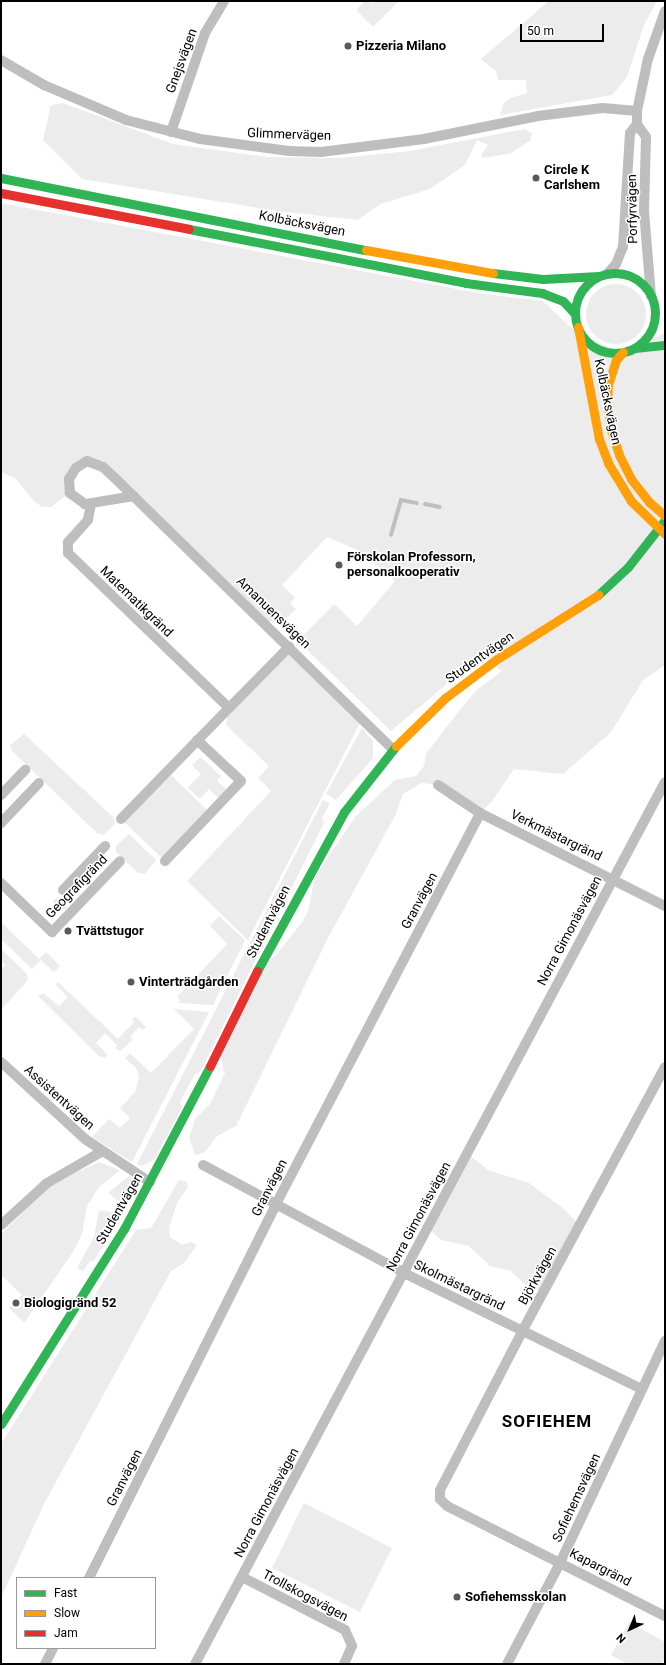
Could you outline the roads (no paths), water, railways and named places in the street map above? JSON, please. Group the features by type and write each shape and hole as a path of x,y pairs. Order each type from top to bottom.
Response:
{"main road":[{"name":"Kolbäcksvägen","path":"1,178 464,269 543,279 603,275"},
{"name":"Kolbäcksvägen","path":"1,193 466,283 542,293 562,301 576,314"},
{"path":"665,319 640,281 628,275 603,275 585,287 578,300 576,314 578,327 592,346 607,352 623,352 635,348 665,345"},
{"path":"635,348 648,336 654,320 653,301"},
{"name":"Kolbäcksvägen","path":"578,327 598,434 608,463 628,497 662,531"},
{"name":"Kolbäcksvägen","path":"623,352 616,360 608,384 608,411 612,436 631,479 649,502 665,516"},
{"name":"Studentvägen","path":"1,1424 80,1301 150,1182 312,866 344,812 393,749 473,676 604,591 662,531 665,520"}],"street":[{"name":"Gnejsvägen","path":"171,132 205,33 224,1"},
{"name":"Porfyrvägen","path":"603,275 616,264 623,247 630,133 637,124 648,58 665,11"},
{"name":"Glimmervägen","path":"1,60 44,85 85,104 126,120 171,132 248,147 321,152 424,139 538,116 603,108 638,111"},
{"name":"Porfyrvägen","path":"637,124 646,137 644,210 653,301"},
{"name":"Amanuensvägen","path":"92,504 79,502 70,493 68,486 71,474 87,461 103,467 134,496 393,749"},
{"path":"92,504 134,496"},
{"name":"Matematikgränd","path":"92,504 88,520 68,542 68,553 229,708"},
{"path":"121,819 289,647"},
{"path":"165,861 241,781 197,740"},
{"path":"1,796 25,770"},
{"name":"Norra Gimonäsvägen","path":"195,1664 665,782"},
{"path":"1,823 39,783"},
{"name":"Verkmästargränd","path":"438,785 480,813 665,906"},
{"name":"Granvägen","path":"90,1577 276,1204 480,813"},
{"name":"Geografigränd","path":"62,890 105,846"},
{"name":"Geografigränd","path":"1,883 52,932 120,861"},
{"name":"Assistentvägen","path":"1,1062 101,1152 150,1182"},
{"name":"Björkvägen","path":"440,1499 440,1490 522,1332 665,1067"},
{"path":"1,1225 47,1183 101,1152"},
{"name":"Skolmästargränd","path":"203,1165 404,1273 522,1332 642,1389"},
{"name":"Sofiehemsvägen","path":"507,1664 560,1563 665,1341"},
{"name":"Kapargränd","path":"440,1499 447,1506 665,1616"},
{"name":"Trollskogsvägen","path":"242,1577 344,1630 352,1646 344,1664"},
{"path":"45,1664 53,1649"}],"waterway":[{"path":"391,535 401,500 417,503"},
{"path":"425,504 440,507"}],"place":[{"name":"Pizzeria Milano","path":"348,46"},
{"name":"Circle K Carlshem","path":"536,178"},
{"name":"Förskolan Professorn, personalkooperativ","path":"339,565"},
{"name":"Tvättstugor","path":"68,931"},
{"name":"Vinterträdgården","path":"131,982"},
{"name":"Biologigränd 52","path":"16,1303"},
{"name":"Sofiehemsskolan","path":"457,1597"}],"district":[{"name":"SOFIEHEM","path":"547,1422"}]}
